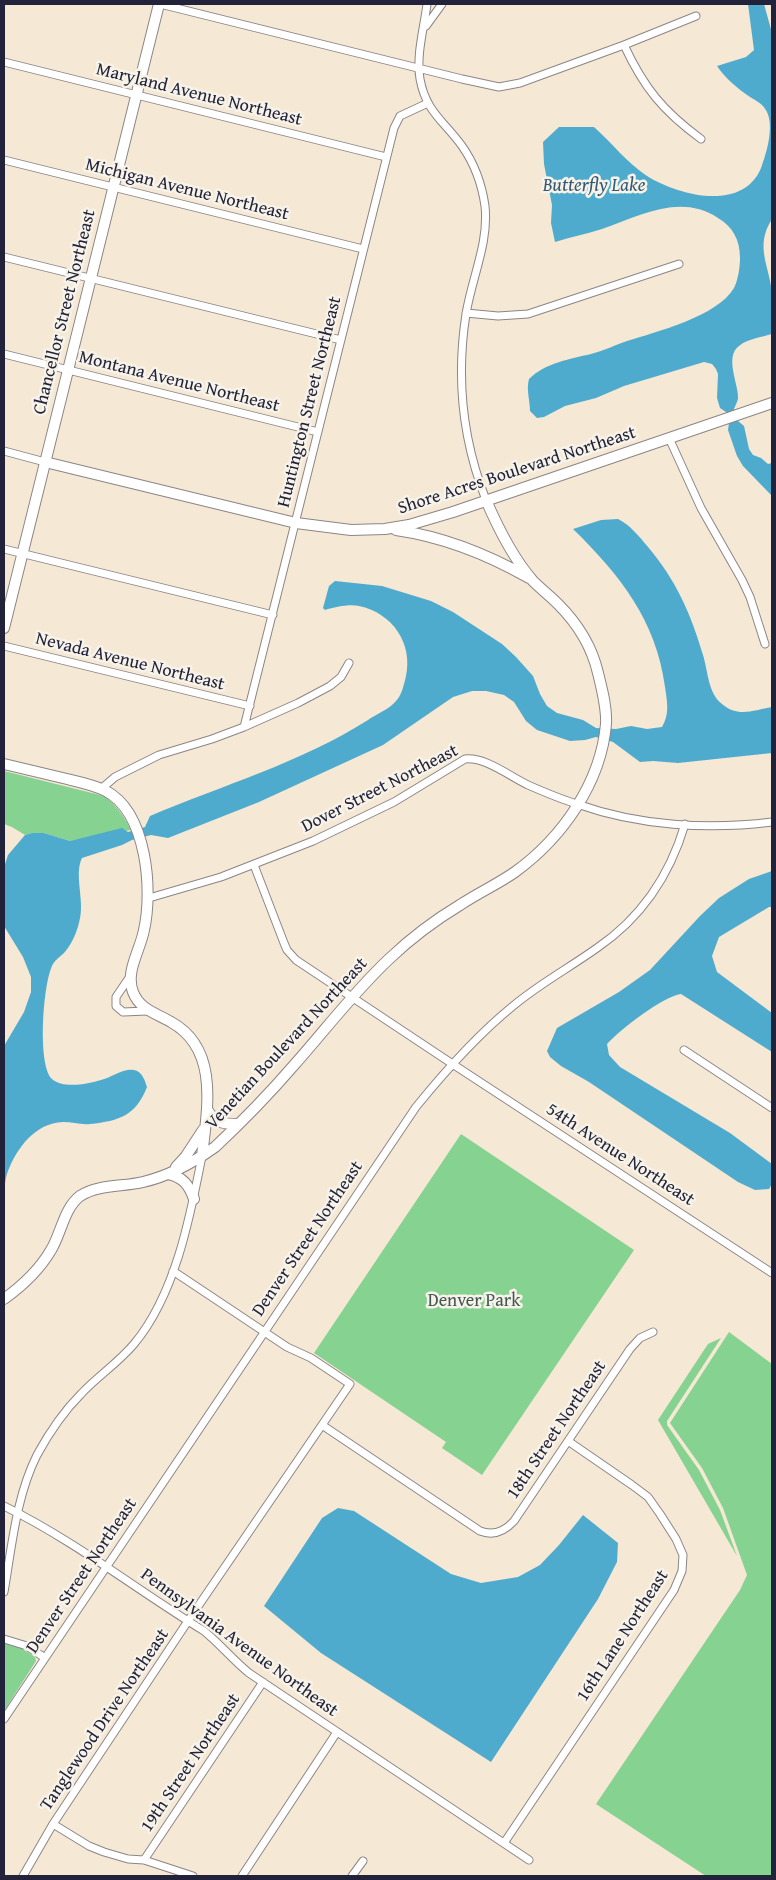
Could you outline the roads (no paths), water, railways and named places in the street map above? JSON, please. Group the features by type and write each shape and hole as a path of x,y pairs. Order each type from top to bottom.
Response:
{"street":[{"path":"159,4 488,85 510,86 535,79 696,16"},
{"name":"Chancellor Street Northeast","path":"4,628 159,4"},
{"name":"Venetian Boulevard Northeast","path":"427,4 419,68 420,80 428,103 436,117 462,146 468,156 483,193 486,223 484,239 466,313 462,370 464,419 471,457 486,500 505,539 532,580"},
{"path":"424,29 442,4"},
{"path":"624,45 649,91 680,123 701,139"},
{"name":"Maryland Avenue Northeast","path":"4,62 386,157"},
{"name":"Huntington Street Northeast","path":"244,727 396,120 405,113 428,103"},
{"name":"Michigan Avenue Northeast","path":"4,160 363,249"},
{"path":"4,257 341,340"},
{"path":"466,313 498,316 528,314 679,264"},
{"name":"Montana Avenue Northeast","path":"4,354 318,432"},
{"name":"Shore Acres Boulevard Northeast","path":"4,451 296,523 352,530 385,529 409,525 486,500 772,402"},
{"path":"669,438 701,508 750,597 765,644"},
{"name":"Venetian Boulevard Northeast","path":"4,1299 40,1266 52,1249 69,1210 81,1196 95,1189 141,1183 168,1174 215,1147 295,1065 352,997 390,958 458,905 528,863 551,840 578,805 594,771 602,746 606,722 598,670 579,629 558,603 532,580 486,555 458,544 419,534 385,529"},
{"path":"4,549 273,615"},
{"name":"Nevada Avenue Northeast","path":"4,646 250,706"},
{"path":"101,789 115,777 159,755 244,727 330,686 340,677 349,663"},
{"name":"Dover Street Northeast","path":"149,898 254,865 313,842 402,797 465,759 478,760 526,784 578,805 636,819 685,824 730,825 772,822"},
{"path":"5,764 101,789 126,808 141,844 148,873 149,898 144,933 131,974 118,993 115,1002 116,1006 123,1012 147,1011"},
{"name":"Denver Street Northeast","path":"4,1719 416,1107 452,1063 514,1005 564,969 598,948 628,924 641,909 665,874 680,842 685,824"},
{"name":"54th Avenue Northeast","path":"254,865 287,950 304,966 771,1270"},
{"path":"4,1592 18,1513 36,1456 53,1428 82,1393 136,1342 154,1313 173,1271 194,1199 202,1156 207,1109 205,1066 193,1041 179,1027 147,1011 135,996 131,986 131,974"},
{"path":"684,1050 772,1108"},
{"path":"207,1109 211,1117 221,1123 238,1124"},
{"path":"194,1199 186,1182 179,1177 168,1174 186,1156 205,1125"},
{"path":"173,1271 264,1332"},
{"name":"Tanglewood Drive Northeast","path":"23,1876 53,1824 188,1621 350,1384 311,1358 287,1347 264,1332"},
{"name":"18th Street Northeast","path":"322,1425 480,1531 486,1533 498,1532 509,1527 630,1349 640,1338 653,1332"},
{"name":"16th Lane Northeast","path":"504,1843 670,1597 682,1571 682,1555 676,1539 648,1498 568,1441"},
{"name":"Pennsylvania Avenue Northeast","path":"4,1506 48,1528 188,1621 217,1641 236,1662 263,1682 529,1860"},
{"path":"4,1639 26,1646 45,1658"},
{"name":"19th Street Northeast","path":"144,1860 263,1682"},
{"path":"242,1876 337,1732"},
{"path":"53,1824 82,1842 104,1852 128,1859 144,1860 193,1876"},
{"path":"352,1876 363,1861"}],"water":[{"name":"Butterfly Lake","path":"748,4 764,4 772,33 772,219 764,239 764,248 772,294 772,334 746,342 735,351 732,364 738,398 734,409 738,421 744,426 749,449 753,455 761,458 768,464 772,463 772,496 743,466 737,456 728,430 729,423 726,412 720,408 717,398 718,374 712,364 704,362 624,386 596,398 565,406 544,417 537,418 530,411 528,391 529,379 550,365 596,353 685,322 715,307 734,288 740,262 739,245 735,235 718,218 704,211 689,207 660,209 602,229 555,242 551,223 552,205 544,164 543,142 559,127 594,127 633,165 660,183 692,194 709,196 725,195 740,191 752,182 761,168 769,140 769,118 762,105 736,87 717,66 746,57 754,50"},
{"path":"618,519 641,539 658,559 675,585 693,625 711,688 717,699 728,708 740,712 772,707 772,753 678,763 640,762 613,742 596,737 570,741 537,730 526,721 514,702 504,695 486,691 472,691 453,697 383,745 259,802 168,838 151,835 82,858 79,871 81,911 78,927 70,945 53,964 49,973 43,1023 44,1058 47,1071 52,1079 57,1082 76,1085 96,1082 123,1071 133,1070 141,1074 147,1087 138,1104 126,1115 110,1121 90,1124 53,1123 36,1132 28,1138 16,1154 6,1176 4,1194 4,1046 24,1012 31,992 31,977 23,957 4,926 4,867 8,855 25,835 44,833 70,841 122,828 128,832 145,827 150,816 316,749 390,706 400,696 406,676 407,664 403,642 391,623 382,615 371,610 351,605 325,610 323,608 329,586 335,581 382,586 431,601 453,612 502,644 516,657 533,676 547,706 557,713 583,720 596,728 616,729 631,726 647,729 662,727 667,712 665,687 660,663 644,620 633,600 606,564 573,529 601,520"},
{"path":"772,871 772,907 719,937 712,956 717,972 772,1013 772,1052 681,994 673,996 653,1007 607,1044 609,1055 620,1067 730,1133 772,1164 772,1184 769,1189 755,1190 738,1182 589,1082 561,1066 550,1057 547,1051 557,1028 619,992 650,970 719,898 749,879"},
{"path":"338,1508 354,1511 451,1574 481,1583 518,1577 540,1565 583,1515 618,1543 617,1562 598,1599 491,1762 321,1653 264,1606 322,1518"}],"park label":[{"name":"Denver Park","path":"474,1301"}]}
